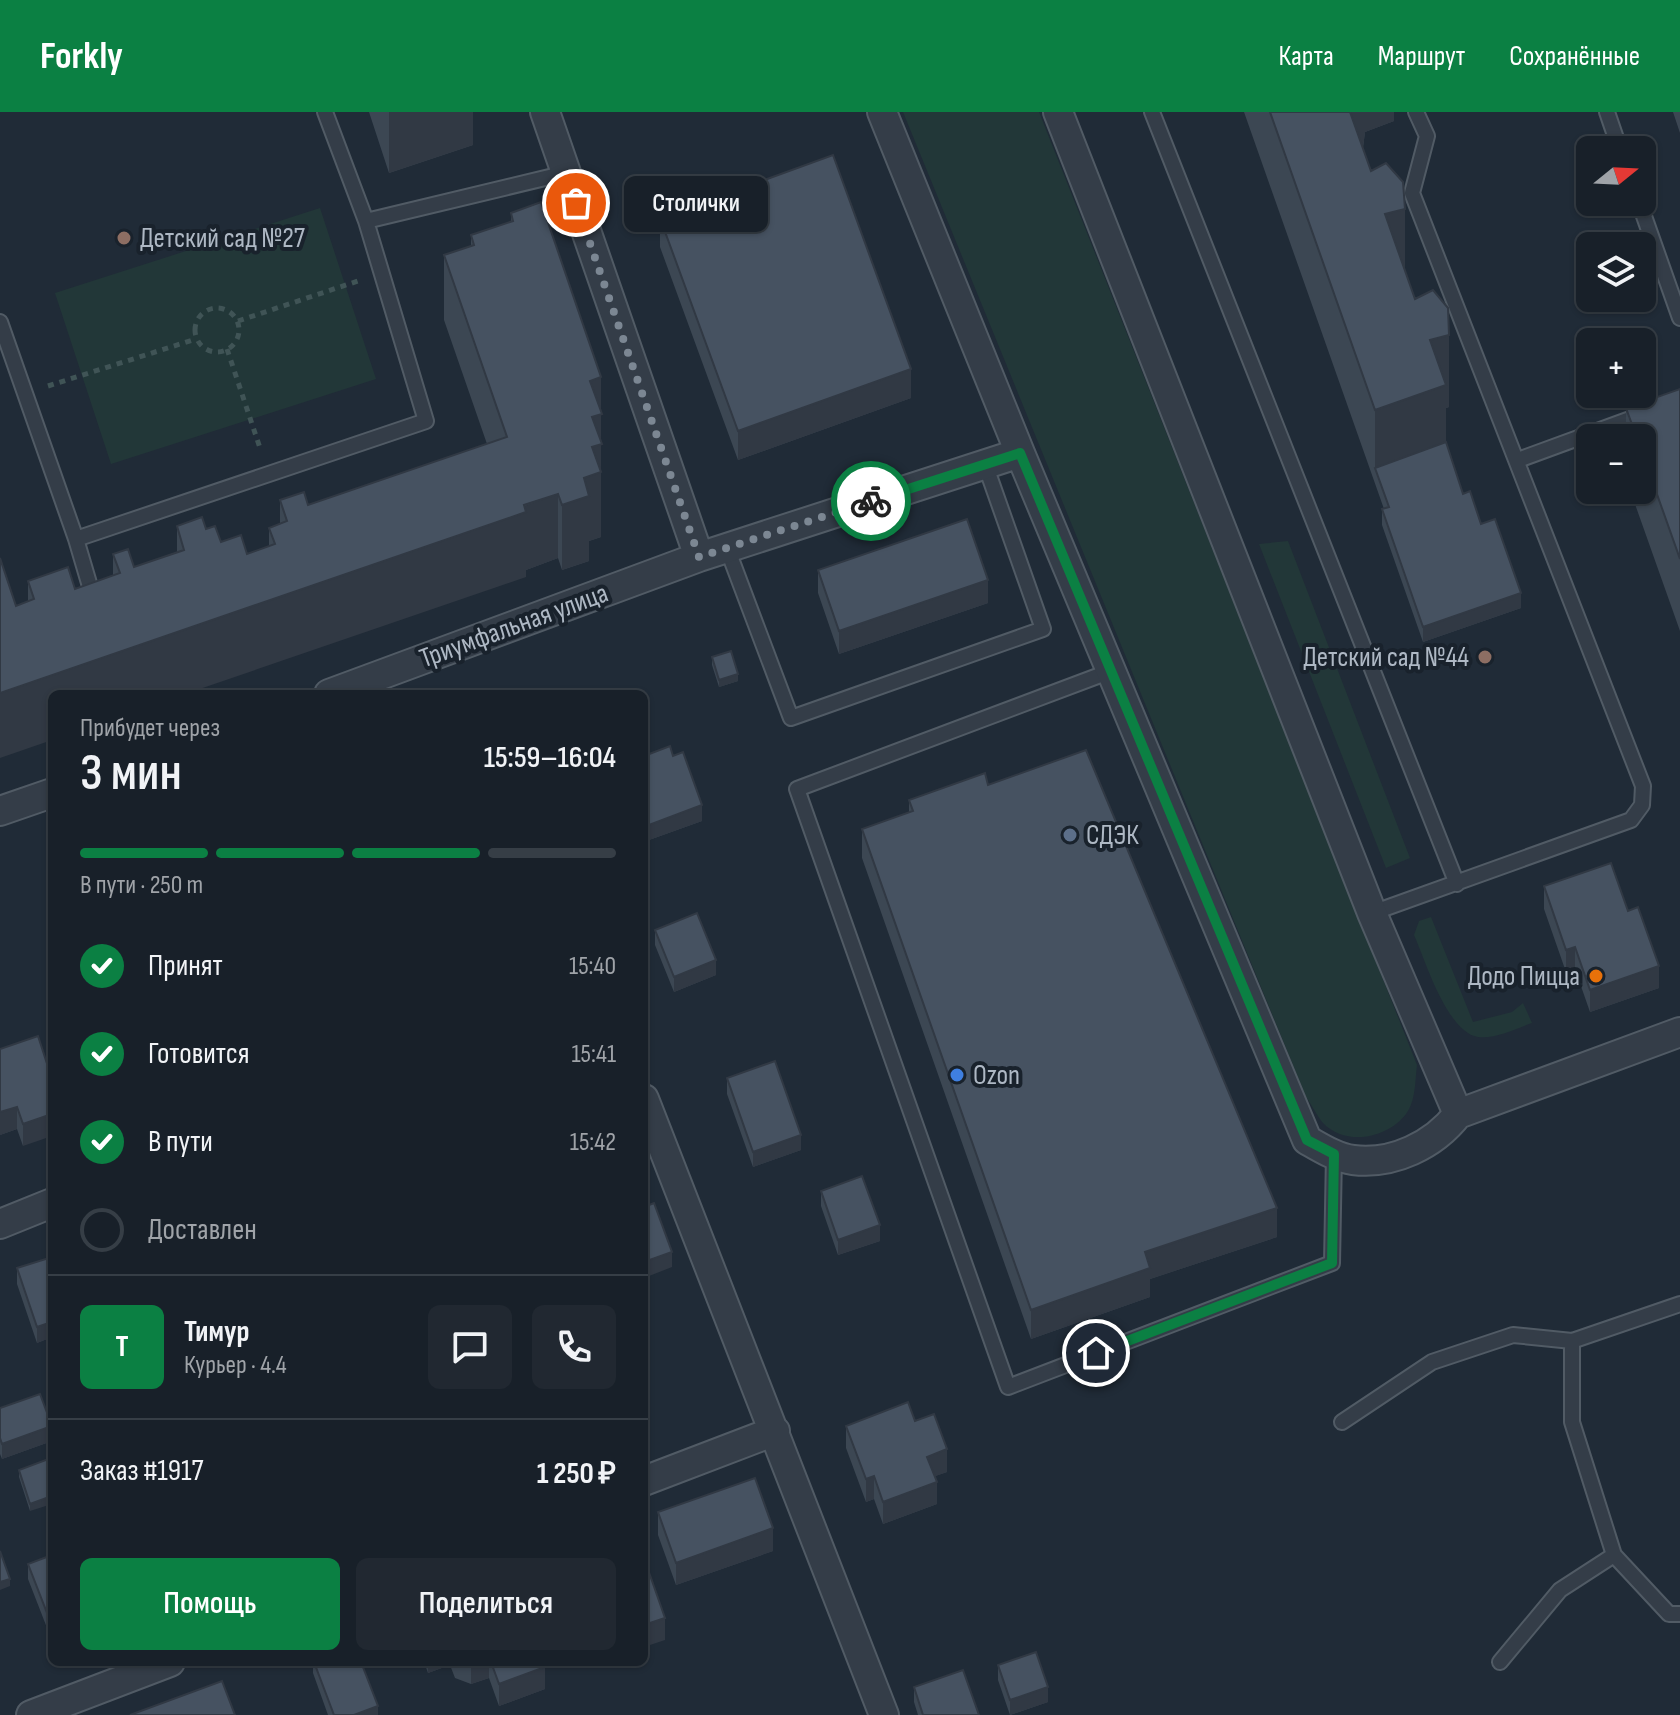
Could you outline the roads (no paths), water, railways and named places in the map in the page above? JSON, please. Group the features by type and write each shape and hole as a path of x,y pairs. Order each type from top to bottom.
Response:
{"street":[{"path":"545,112 699,557"},
{"path":"882,112 1020,453 1307,1140 1352,1160 1402,1155 1444,1132 1458,1114 1680,1032"},
{"path":"1058,112 1372,913 1458,1114"},
{"name":"Триумфальная улица","path":"340,690 699,557 1020,453"},
{"path":"0,811 48,794"},
{"path":"648,1109 884,1715"},
{"path":"0,1224 48,1205"},
{"path":"648,1479 775,1431"},
{"path":"31,1715 160,1666"}],"lane":[{"path":"76,539 426,421 366,221 325,112"},
{"path":"1152,112 1457,884"},
{"path":"1372,913 1631,820 1642,805 1643,786 1412,193 1427,136 1416,112"},
{"path":"1607,112 1615,136"},
{"path":"366,221 566,173"},
{"path":"1644,216 1680,318"},
{"path":"0,322 76,539 98,613"},
{"path":"1518,460 1651,412"},
{"path":"727,548 791,718 1043,629 985,464"},
{"path":"1111,671 797,789 1008,1387 1332,1263 1334,1154"},
{"path":"1342,1422 1432,1362 1513,1335 1572,1341 1680,1304"},
{"path":"1572,1341 1572,1422 1614,1555 1669,1614 1680,1614"},
{"path":"1500,1662 1560,1590 1614,1555"}],"place":[{"name":"Столички","path":"576,203"},
{"name":"Детский сад №27","path":"124,238"},
{"name":"Детский сад №44","path":"1485,657"},
{"name":"СДЭК","path":"1070,835"},
{"name":"Додо Пицца","path":"1596,976"},
{"name":"Ozon","path":"957,1075"}]}
